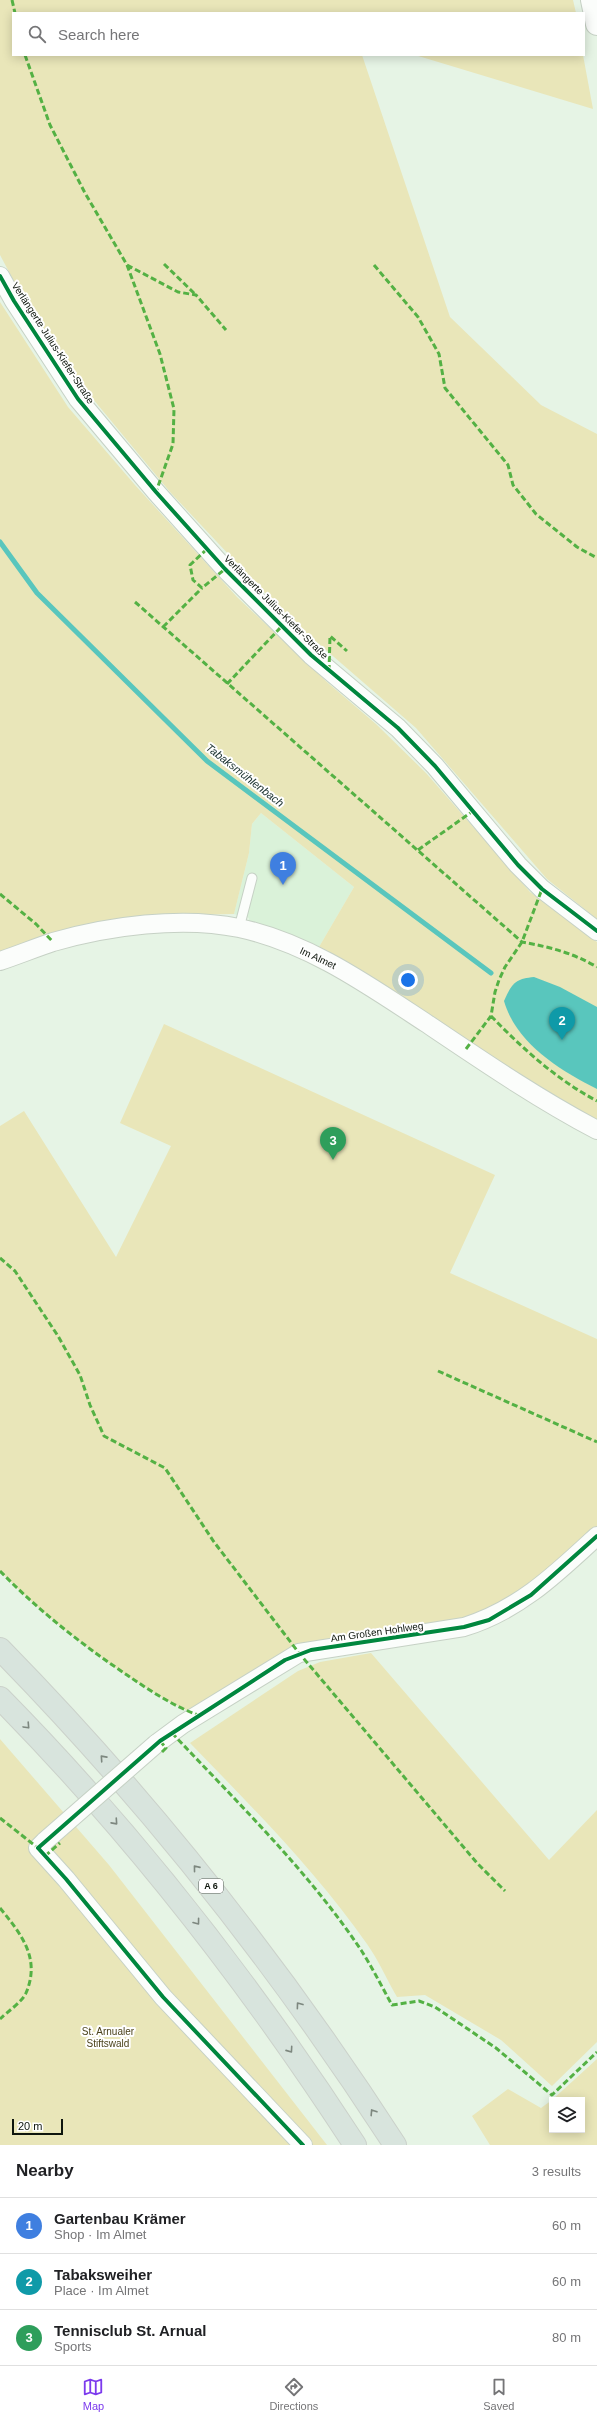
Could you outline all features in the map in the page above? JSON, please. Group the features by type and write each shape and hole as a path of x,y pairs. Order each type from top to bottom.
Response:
{"highway":[{"name":"A 6","path":"0,1649 102,1758 212,1888 352,2080 395,2145"},
{"path":"0,1698 131,1840 188,1911 248,1989 355,2145"}],"street":[{"path":"592,0 597,24"},
{"name":"Verlängerte Julius-Kiefer-Straße","path":"0,276 14,301 78,399 156,492 225,569 311,655 398,728 435,766 518,865 542,889 597,931"},
{"name":"Im Almet","path":"0,961 53,942 132,926 166,922 239,928 316,955 362,980 466,1049 597,1130"},
{"name":"Am Großen Hohlweg","path":"303,2145 163,1997 66,1879 38,1848 156,1744 184,1724 299,1653 464,1627 489,1620 531,1595 551,1580 597,1536"}],"lane":[{"path":"239,928 252,878"}],"shaded area":[{"path":"261,813 354,887 319,947 249,922 249,918 234,914 249,853 252,824"}],"green space":[{"path":"0,0 573,0 576,12 12,12 12,56 362,56 450,317 541,405 597,434 597,919 547,879 416,728 304,631 264,592 170,492 88,393 23,298 0,255"},
{"path":"418,56 583,56 593,109"},
{"path":"0,302 68,407 135,485 237,597 328,683 376,724 426,773 530,892 597,942 597,1121 454,1035 319,947 354,887 261,813 252,824 249,853 234,914 144,916 0,954"},
{"path":"164,1024 495,1175 450,1273 597,1339 597,1536 489,1620 311,1650 198,1715 154,1693 94,1653 46,1614 0,1571 0,1126 24,1111 116,1257 171,1146 120,1123"},
{"path":"371,1653 549,1860 597,1810 597,2042 552,2086 501,2040 425,1995 397,1997 371,1950 327,1891 283,1840 190,1743 298,1671 320,1662"},
{"name":"St. Arnualer Stiftswald","path":"0,1739 109,1865 327,2145 0,2145"},
{"path":"597,2059 597,2145 490,2145 472,2116 508,2089 541,2108 549,2102 549,2133 585,2133 585,2097 555,2097"}],"water":[{"path":"534,977 560,987 597,1007 597,1089 568,1073 541,1054 518,1030 510,1016 504,1001 509,990 518,981"}],"waterway":[{"name":"Tabaksmühlenbach","path":"0,542 37,593 207,761 491,973"}],"marked path":[{"path":"12,0 15,12"},
{"path":"25,56 50,125 85,193 127,265 160,354 174,409 173,444 156,492"},
{"path":"164,264 196,295"},
{"path":"127,265 178,292 196,295 226,330"},
{"path":"374,265 418,317 439,354 445,388 508,465 513,485 536,514 577,547 597,558"},
{"path":"207,549 190,565 193,580 202,588 225,569"},
{"path":"163,627 202,588"},
{"path":"135,602 522,942 561,951 597,967"},
{"path":"227,684 281,627"},
{"path":"329,671 330,636 347,651"},
{"path":"418,850 473,811"},
{"path":"466,1049 491,1016 495,992 499,980 505,967 522,942 542,889"},
{"path":"0,894 36,924 53,942"},
{"path":"491,1016 541,1063 568,1083 597,1101"},
{"path":"0,1258 15,1271 58,1336 80,1375 90,1405 104,1436 165,1468 214,1542 299,1653 477,1863 505,1891"},
{"path":"438,1371 597,1442"},
{"path":"0,1571 60,1626 93,1651 153,1692 179,1707 198,1715"},
{"path":"172,1733 271,1838 319,1893 361,1950 392,2005 419,2001 435,2007 496,2048 552,2095 597,2052"},
{"path":"160,1741 166,1748 162,1752"},
{"path":"0,1818 38,1848"},
{"path":"45,1856 60,1843"},
{"path":"0,1908 21,1937 30,1958 31,1969 30,1980 26,1993 18,2003 0,2019"}],"cycle path":[{"path":"0,276 14,301 78,399 156,492 225,569 311,655 398,728 435,766 518,865 542,889 597,931"},
{"path":"303,2145 163,1997 66,1879 38,1848 160,1741 285,1660 311,1650 464,1627 489,1620 531,1595 597,1536"}],"place":[{"name":"Gartenbau Krämer","path":"283,885"},
{"name":"Tabaksweiher","path":"562,1040"},
{"name":"Tennisclub St. Arnual","path":"333,1160"}]}
